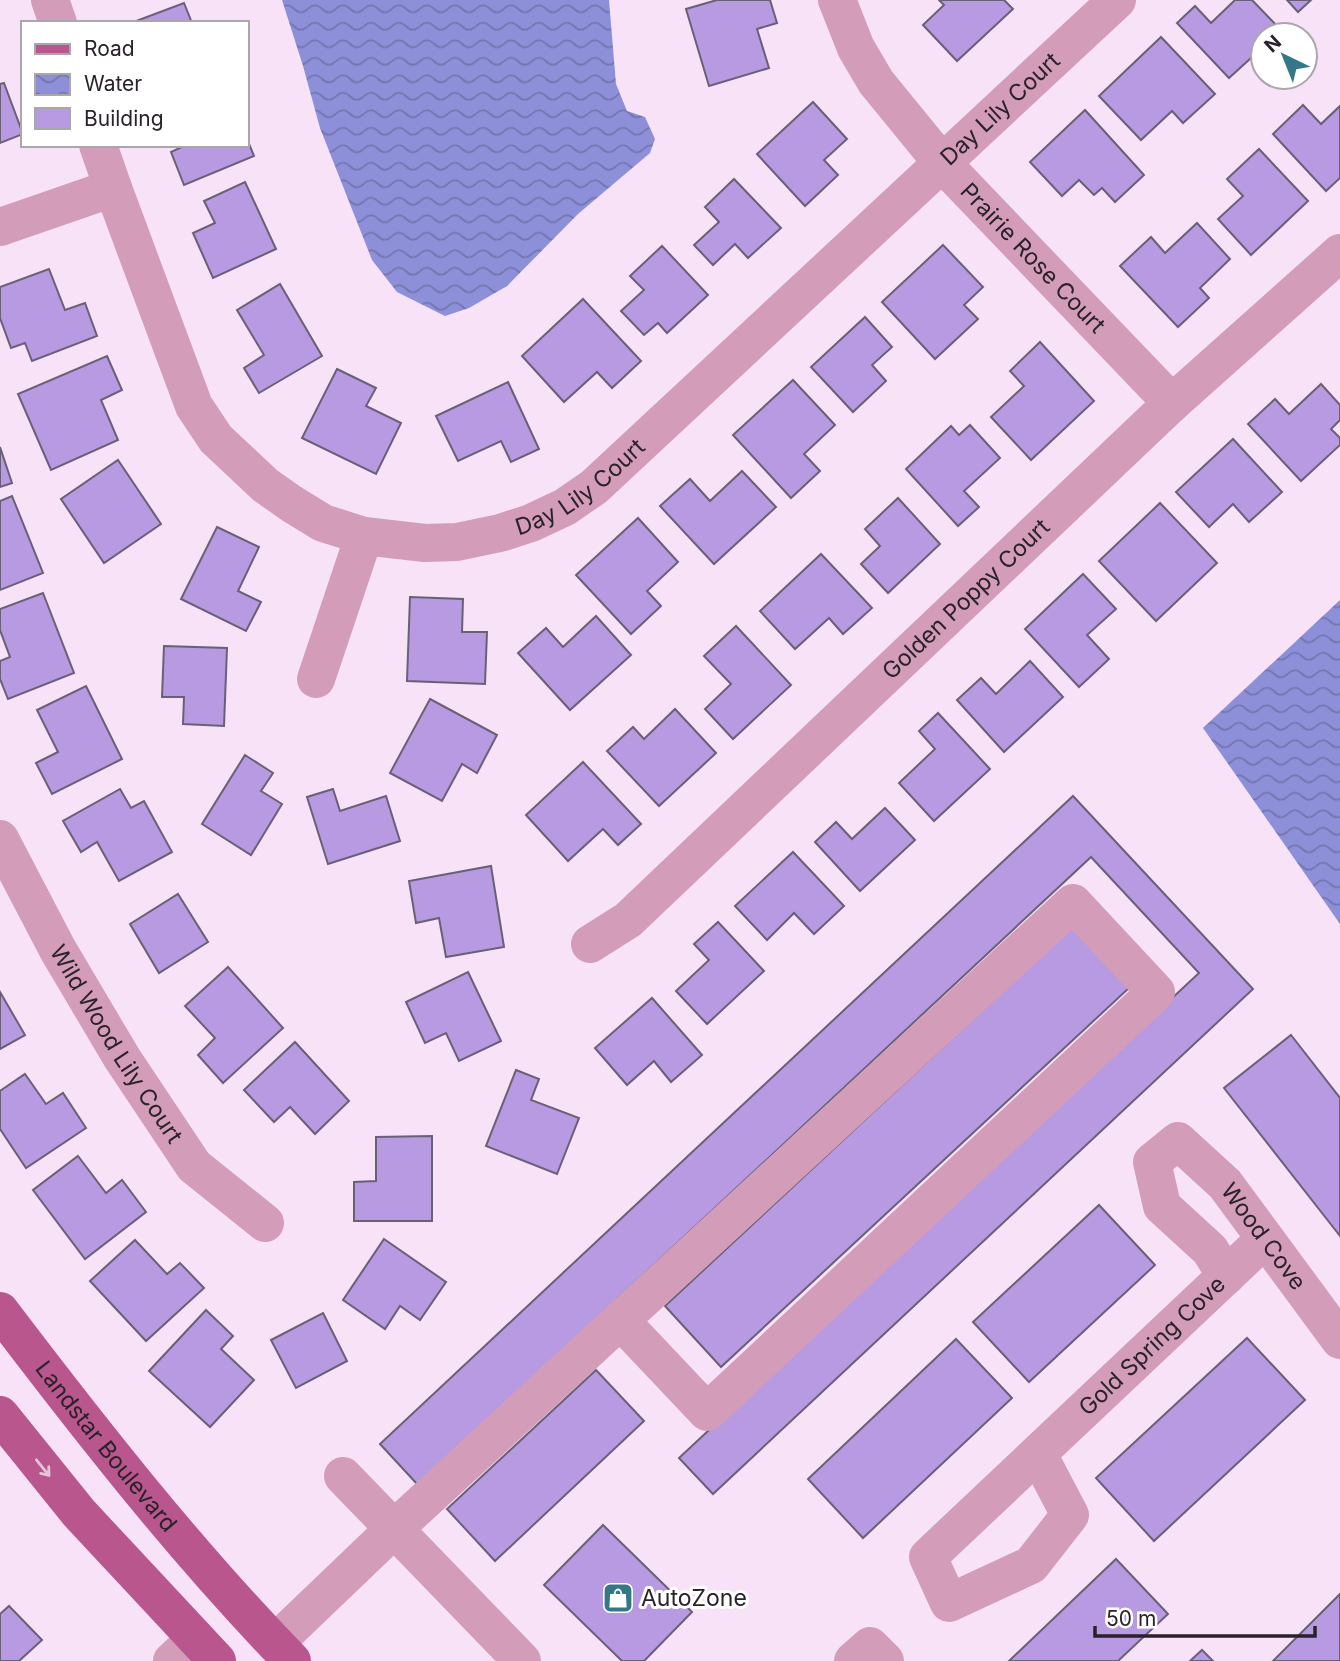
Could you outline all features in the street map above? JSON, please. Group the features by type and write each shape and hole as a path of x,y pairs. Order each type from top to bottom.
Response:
{"main road":[{"name":"Landstar Boulevard","path":"0,1311 75,1410 214,1577 283,1652"},
{"path":"0,1415 190,1644"}],"street":[{"path":"50,0 57,21"},
{"name":"Prairie Rose Court","path":"837,0 856,48 876,82 943,164 1172,403"},
{"name":"Day Lily Court","path":"99,147 194,406 216,439 265,485 323,523 364,536 425,543 457,542 531,523 565,507 594,487 1117,0"},
{"path":"0,227 113,188"},
{"name":"Golden Poppy Court","path":"590,944 628,920 1172,403 1340,253"},
{"path":"316,679 364,536"},
{"name":"Wild Wood Lily Court","path":"0,839 58,950 122,1058 194,1166 265,1223"},
{"path":"283,1652 394,1529 620,1320 1073,902 1156,992 707,1412 620,1320"},
{"name":"Wood Cove","path":"1226,1276 1210,1250 1162,1206 1152,1162 1178,1140 1226,1184 1340,1340"},
{"name":"Gold Spring Cove","path":"1038,1454 1265,1240"},
{"path":"343,1476 522,1661"},
{"path":"853,1661 870,1646 885,1661"}],"water":[{"path":"282,0 609,0 616,84 627,111 645,117 655,139 650,153 578,214 507,286 469,308 445,316 397,292 372,260 320,128"},
{"path":"1340,600 1340,924 1203,728"}],"building":[{"path":"717,0 770,0 777,23 757,29 769,68 709,86 686,9"},
{"path":"939,0 1004,0 1013,9 957,61 923,25 944,5"},
{"path":"1235,0 1252,0 1272,21 1249,21 1249,60 1229,78 1177,23 1195,6 1211,23"},
{"path":"1287,0 1311,0 1298,12"},
{"path":"184,3 191,21 136,21"},
{"path":"1161,37 1215,94 1183,123 1172,111 1141,140 1099,96"},
{"path":"4,83 21,135 0,143 0,84"},
{"path":"813,102 847,139 824,160 838,175 805,206 757,154"},
{"path":"1303,105 1321,124 1340,106 1340,178 1326,191 1273,134"},
{"path":"1085,110 1144,175 1115,202 1102,188 1094,195 1079,180 1062,196 1030,162"},
{"path":"248,141 254,156 184,185 171,152 182,147 248,147"},
{"path":"1259,149 1308,201 1251,255 1218,219 1243,196 1227,179"},
{"path":"734,179 781,228 748,258 735,244 713,265 694,245 719,222 705,207"},
{"path":"245,182 276,249 213,278 193,233 215,223 204,201"},
{"path":"1197,223 1230,259 1200,288 1209,298 1178,327 1120,266 1151,237 1165,253"},
{"path":"943,245 983,287 964,305 978,319 935,359 882,302"},
{"path":"662,246 708,295 667,333 658,323 644,335 621,311 644,290 630,276"},
{"path":"49,269 65,310 85,303 97,336 32,361 25,343 11,348 0,318 0,287"},
{"path":"280,284 322,356 259,393 244,368 264,355 237,310"},
{"path":"583,299 641,361 612,388 597,372 564,402 522,356"},
{"path":"865,317 892,347 872,365 886,381 853,412 811,367"},
{"path":"1040,342 1094,401 1031,460 991,417 1024,386 1010,371"},
{"path":"107,356 122,390 101,400 118,440 51,470 18,394"},
{"path":"337,369 376,388 366,406 401,423 376,474 302,438"},
{"path":"793,380 835,425 804,454 820,471 791,498 733,435"},
{"path":"508,382 539,449 511,462 501,441 458,461 436,416"},
{"path":"1321,384 1340,405 1340,420 1331,429 1340,438 1340,445 1301,481 1248,424 1275,399 1289,414"},
{"path":"970,425 1000,458 964,491 979,507 958,526 906,469 951,426 959,435"},
{"path":"1233,439 1282,492 1249,522 1233,504 1209,527 1176,492"},
{"path":"0,447 12,483 0,487"},
{"path":"118,460 161,524 104,563 61,499"},
{"path":"742,471 776,507 714,564 660,506 690,479 710,501"},
{"path":"12,496 43,573 0,590 0,501"},
{"path":"898,498 940,544 888,593 861,564 880,546 865,529"},
{"path":"1160,503 1217,563 1156,621 1099,561"},
{"path":"638,518 678,562 647,591 661,606 631,634 576,575"},
{"path":"217,527 259,547 238,591 261,602 246,631 181,599"},
{"path":"821,554 872,608 843,634 829,618 795,649 760,611"},
{"path":"1083,574 1116,609 1087,635 1109,659 1079,687 1025,629"},
{"path":"43,593 74,673 8,699 0,679 0,661 10,657 0,630 0,609"},
{"path":"410,597 463,599 462,632 487,632 485,684 407,681"},
{"path":"596,616 631,655 570,710 518,653 546,628 563,647"},
{"path":"736,626 791,685 733,739 705,709 731,684 704,656"},
{"path":"164,646 227,648 224,726 183,724 184,697 162,697"},
{"path":"1030,661 1063,697 1004,752 957,700 981,678 996,694"},
{"path":"86,686 122,759 52,794 36,763 58,752 37,710"},
{"path":"430,699 497,735 477,773 462,764 442,801 390,773"},
{"path":"675,709 716,753 659,806 607,751 633,727 644,739"},
{"path":"938,713 990,769 934,821 899,783 935,749 919,731"},
{"path":"245,755 273,773 261,791 282,804 251,855 202,824"},
{"path":"583,762 641,824 618,845 603,829 568,861 526,815"},
{"path":"120,789 131,808 144,801 172,852 119,881 97,842 81,852 63,821"},
{"path":"333,789 340,811 386,796 400,841 328,864 307,797"},
{"path":"1073,796 1253,989 713,1494 679,1458 1199,973 1091,857 418,1485 380,1444"},
{"path":"885,808 915,840 860,891 815,842 836,822 852,839"},
{"path":"793,852 844,906 814,934 794,913 767,940 735,906"},
{"path":"491,866 504,947 446,957 439,918 416,923 409,881"},
{"path":"178,894 208,942 159,973 130,924"},
{"path":"718,922 764,971 707,1024 676,991 709,960 694,944"},
{"path":"1073,926 1130,987 721,1367 665,1306"},
{"path":"228,967 283,1028 223,1083 198,1055 215,1038 185,1006"},
{"path":"468,972 501,1041 459,1061 446,1033 425,1043 406,1002"},
{"path":"0,992 25,1035 0,1049"},
{"path":"652,998 702,1055 671,1082 654,1061 627,1085 595,1048"},
{"path":"1291,1035 1340,1098 1340,1236 1224,1088"},
{"path":"295,1042 349,1101 315,1134 290,1107 274,1122 244,1090"},
{"path":"516,1070 539,1079 531,1100 579,1118 557,1174 486,1146"},
{"path":"25,1074 46,1104 63,1093 86,1128 26,1168 0,1129 0,1091"},
{"path":"432,1136 432,1221 354,1221 354,1182 376,1181 376,1137"},
{"path":"78,1156 106,1193 122,1180 146,1212 85,1259 33,1190"},
{"path":"1099,1205 1155,1265 1029,1382 973,1322"},
{"path":"384,1239 446,1282 420,1320 400,1306 385,1329 343,1300"},
{"path":"135,1240 167,1274 180,1263 204,1288 146,1341 90,1281"},
{"path":"206,1310 233,1336 221,1349 254,1380 210,1427 149,1371"},
{"path":"323,1313 347,1361 296,1388 271,1340"},
{"path":"1247,1338 1305,1400 1154,1541 1096,1478"},
{"path":"956,1339 1012,1398 863,1538 808,1479"},
{"path":"596,1370 644,1421 495,1561 447,1509"},
{"name":"AutoZone","path":"603,1525 692,1612 644,1661 622,1661 544,1585"},
{"path":"1116,1559 1168,1614 1118,1661 1009,1661"},
{"path":"1340,1594 1340,1661 1273,1661"},
{"path":"9,1606 42,1640 19,1661 0,1661 0,1614"},
{"path":"1202,1650 1213,1661 1190,1661"}],"place":[{"name":"AutoZone","path":"618,1598"}]}
